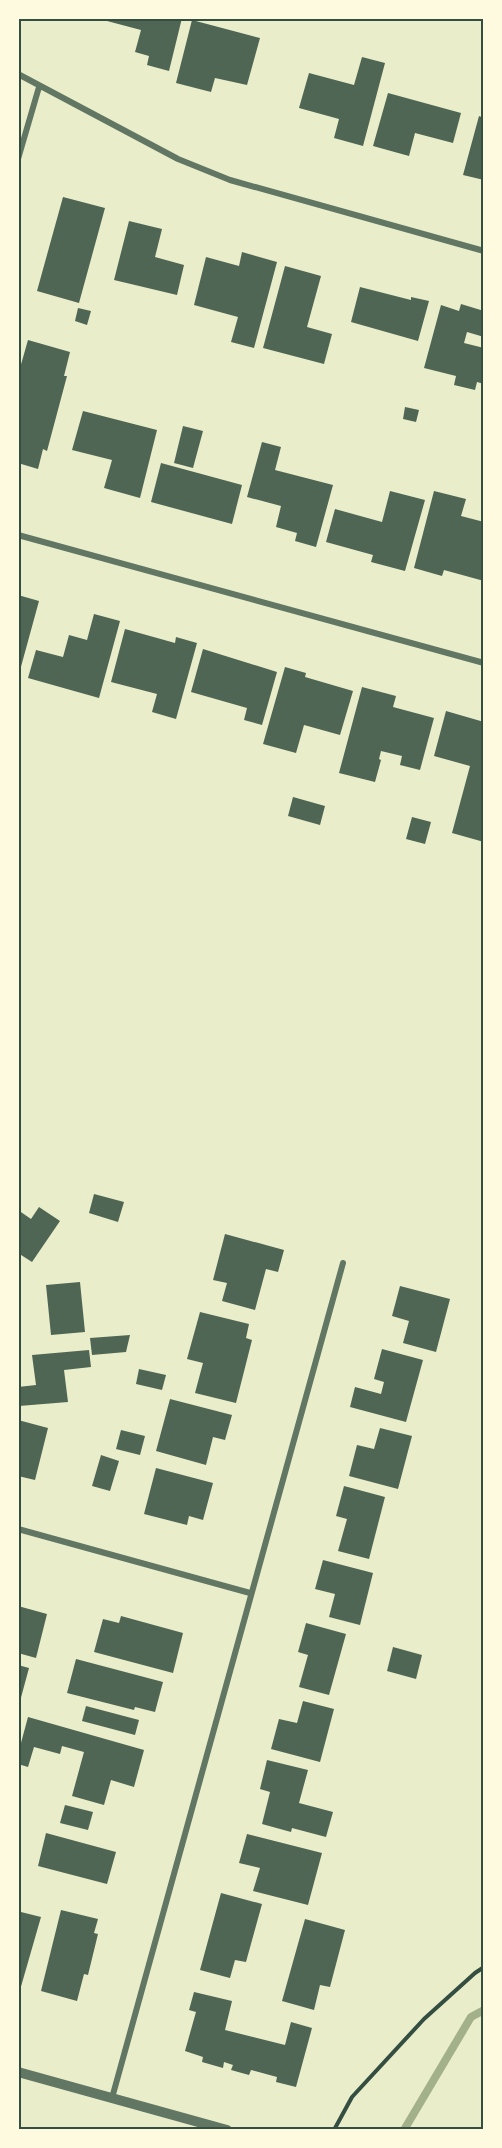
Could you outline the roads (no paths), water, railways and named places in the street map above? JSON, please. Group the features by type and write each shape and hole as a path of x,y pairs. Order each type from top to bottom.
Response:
{"street":[{"path":"18,74 178,159 230,180 484,250"},
{"path":"18,159 39,87"},
{"path":"18,535 484,663"},
{"path":"112,2098 343,1263"},
{"path":"18,1529 250,1593"},
{"path":"18,2072 227,2130"}],"waterway":[{"path":"404,2130 471,2017 484,2010"}]}
